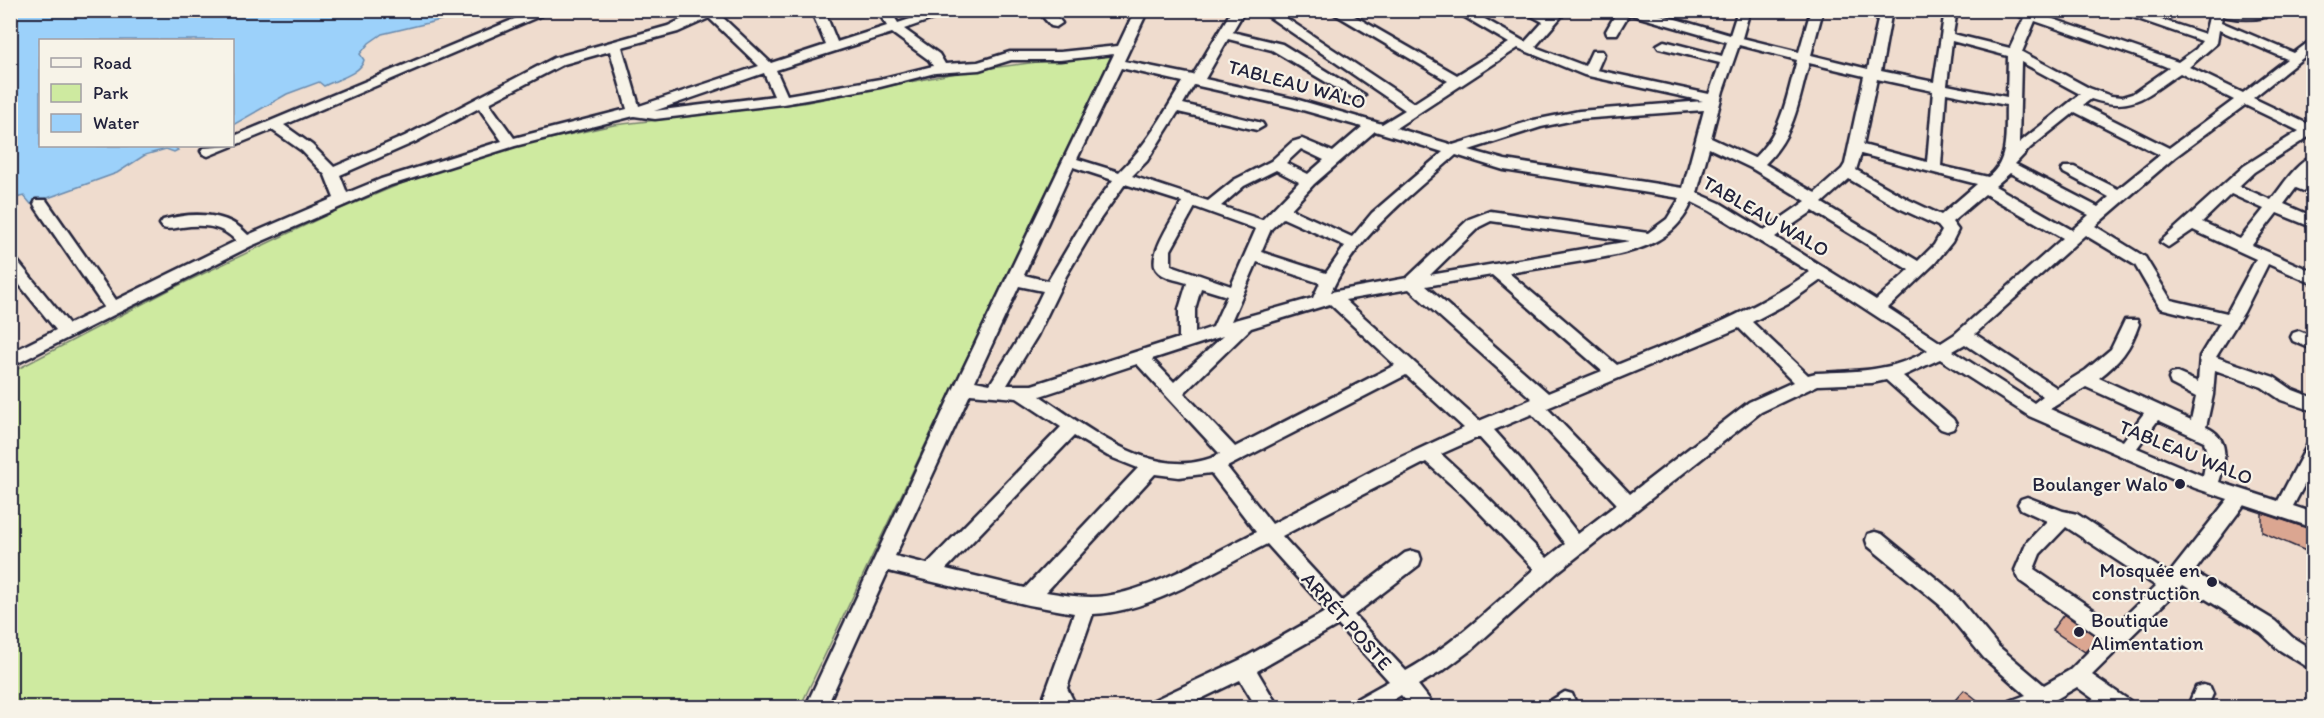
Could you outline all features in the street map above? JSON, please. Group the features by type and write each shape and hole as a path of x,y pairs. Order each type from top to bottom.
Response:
{"street":[{"path":"234,140 548,10"},
{"path":"818,10 833,47"},
{"path":"883,10 895,29 934,57 941,68"},
{"path":"10,361 246,242 406,175 511,143 636,112 953,10"},
{"path":"1044,10 1056,23"},
{"path":"815,708 963,386 1142,10"},
{"path":"994,391 1031,333 1039,312 1092,219 1122,178 1142,158 1154,141 1173,106 1194,80 1239,10"},
{"path":"1265,10 1413,109"},
{"path":"1334,10 1456,81"},
{"path":"1459,10 1522,45 1589,72 1713,102"},
{"path":"1527,10 1557,16"},
{"path":"1611,32 1625,10"},
{"path":"1630,10 1735,40 1873,73 2013,102"},
{"path":"963,386 1021,393 1051,387 1186,341 1326,300 1413,283 1627,248 1652,239 1676,218 1687,194 1713,102 1744,10"},
{"path":"1756,165 1774,147 1784,130 1817,10"},
{"path":"1764,237 1814,202 1848,172 1856,148 1886,10"},
{"path":"1934,169 1942,59 1951,10"},
{"path":"2013,10 2180,67 2311,132"},
{"path":"2009,161 2015,54 2019,39 2035,18 2054,10"},
{"path":"2118,10 2212,39"},
{"path":"2215,16 2261,14 2265,10"},
{"path":"332,173 410,139 559,61 673,29 712,12 768,68 783,100"},
{"path":"1219,331 1265,226 1309,181 1378,128 1522,45 1557,16"},
{"path":"1946,36 2015,54 2090,93 2109,100 2126,100 2195,58 2212,39 2215,16"},
{"path":"2215,16 2295,58"},
{"path":"1674,24 1661,50 1727,61"},
{"path":"1223,34 1277,47 1358,95"},
{"path":"1360,708 1404,684 1465,643 1547,570 1755,407 1805,383 1825,378 1872,377 1890,374 1940,351 1964,335 2119,196 2170,154 2244,100 2313,42"},
{"path":"615,44 636,112"},
{"path":"1589,72 1597,54"},
{"name":"TABLEAU WALO","path":"636,112 655,116 850,90 941,68 979,66 1011,56 1120,56 1194,80 1332,113 1527,170 1687,194 1710,204 1821,272 2035,411 2209,486 2313,521"},
{"path":"1332,113 1376,86"},
{"path":"1943,222 1986,184 2002,174 2009,161 2090,93"},
{"path":"481,101 511,143"},
{"path":"1326,300 1329,280 1354,244 1377,217 1453,150 1522,128 1579,115 1713,102"},
{"path":"1173,106 1257,126"},
{"path":"2074,106 2170,154"},
{"path":"274,125 307,148 332,173 342,200"},
{"path":"2168,242 2257,163 2311,132"},
{"path":"1704,140 1756,165 1918,268"},
{"path":"1211,206 1239,183 1275,164 1297,145 1302,144 1335,159"},
{"path":"208,151 219,147"},
{"path":"1856,148 1986,184 2140,261 2167,308 2230,320"},
{"path":"2243,246 2273,206 2313,160"},
{"path":"1069,161 1211,206 1265,226"},
{"path":"2009,161 2100,214"},
{"path":"1275,164 1309,181"},
{"path":"2069,170 2119,196"},
{"path":"1848,172 1949,227 1949,233 1934,254 1878,308"},
{"path":"2294,181 2313,190"},
{"path":"2228,187 2313,223"},
{"path":"1191,200 1163,249 1163,267 1170,272 1236,293"},
{"path":"41,204 113,308"},
{"path":"1279,210 1354,244"},
{"path":"1413,283 1474,223 1490,216 1652,239"},
{"path":"168,225 185,220 218,222 239,232 246,242"},
{"path":"2192,223 2313,279"},
{"path":"1252,255 1329,280"},
{"path":"2197,429 2205,394 2207,360 2265,256"},
{"path":"10,262 66,331"},
{"path":"1496,270 1614,372"},
{"path":"882,561 1029,597 1086,607 1134,599 1159,589 1269,534 1382,474 1479,429 1741,321 1784,298 1821,272"},
{"path":"1015,279 1053,288"},
{"path":"1186,341 1187,309 1196,280"},
{"path":"1413,283 1539,403 1630,505"},
{"path":"1326,300 1408,366 1479,429 1515,465 1577,546"},
{"path":"1741,321 1805,383"},
{"path":"1174,392 1247,322"},
{"path":"2035,411 2055,395 2085,379 2116,355 2128,335 2131,324"},
{"path":"1964,335 2055,395"},
{"path":"1140,357 1233,456"},
{"path":"2207,360 2268,382 2287,395 2313,405"},
{"path":"1021,393 1127,458 1151,466 1174,470 1215,465 1408,366"},
{"path":"1890,374 1947,424"},
{"path":"2085,379 2210,436 2215,443 2216,461 2209,486"},
{"path":"2177,380 2205,394"},
{"path":"2125,451 2156,410"},
{"path":"932,572 1073,426"},
{"path":"2282,511 2313,449"},
{"path":"1428,453 1470,491 1547,570"},
{"name":"ARRÉT POSTE","path":"1215,465 1269,534 1426,708"},
{"path":"1029,597 1151,466"},
{"path":"2017,708 2043,697 2076,676 2175,579 2240,497"},
{"path":"2027,504 2062,519 2078,523 2175,579 2268,627 2285,643 2313,662"},
{"path":"2062,519 2031,552 2024,570 2034,580 2117,637"},
{"path":"1875,540 1947,599 1991,652 2043,697"},
{"path":"1159,708 1245,669 1341,613 1412,559"},
{"path":"1050,708 1086,607"},
{"path":"1245,669 1269,708"},
{"path":"2076,676 2123,708"},
{"path":"1057,688 1067,708"}],"green space":[{"path":"1111,56 800,707 11,707 10,373 173,288 331,213 410,180 517,146 614,125 803,103 961,72 1067,58"}],"water":[{"path":"11,11 479,11 382,34 369,43 360,54 364,60 353,73 324,86 319,82 287,94 234,124 234,39 39,39 39,147 175,147 178,150 174,152 166,149 145,155 117,173 31,204 24,196 11,199"}],"building":[{"path":"2262,513 2313,530 2313,554 2262,532"},
{"name":"Boutique Alimentation","path":"2064,614 2098,638 2085,652 2052,630"},
{"path":"1964,690 1971,695 1987,708 1948,708"}],"place":[{"name":"Boulanger Walo","path":"2180,484"},
{"name":"Mosquée en construction","path":"2212,582"},
{"name":"Boutique Alimentation","path":"2079,632"}]}
